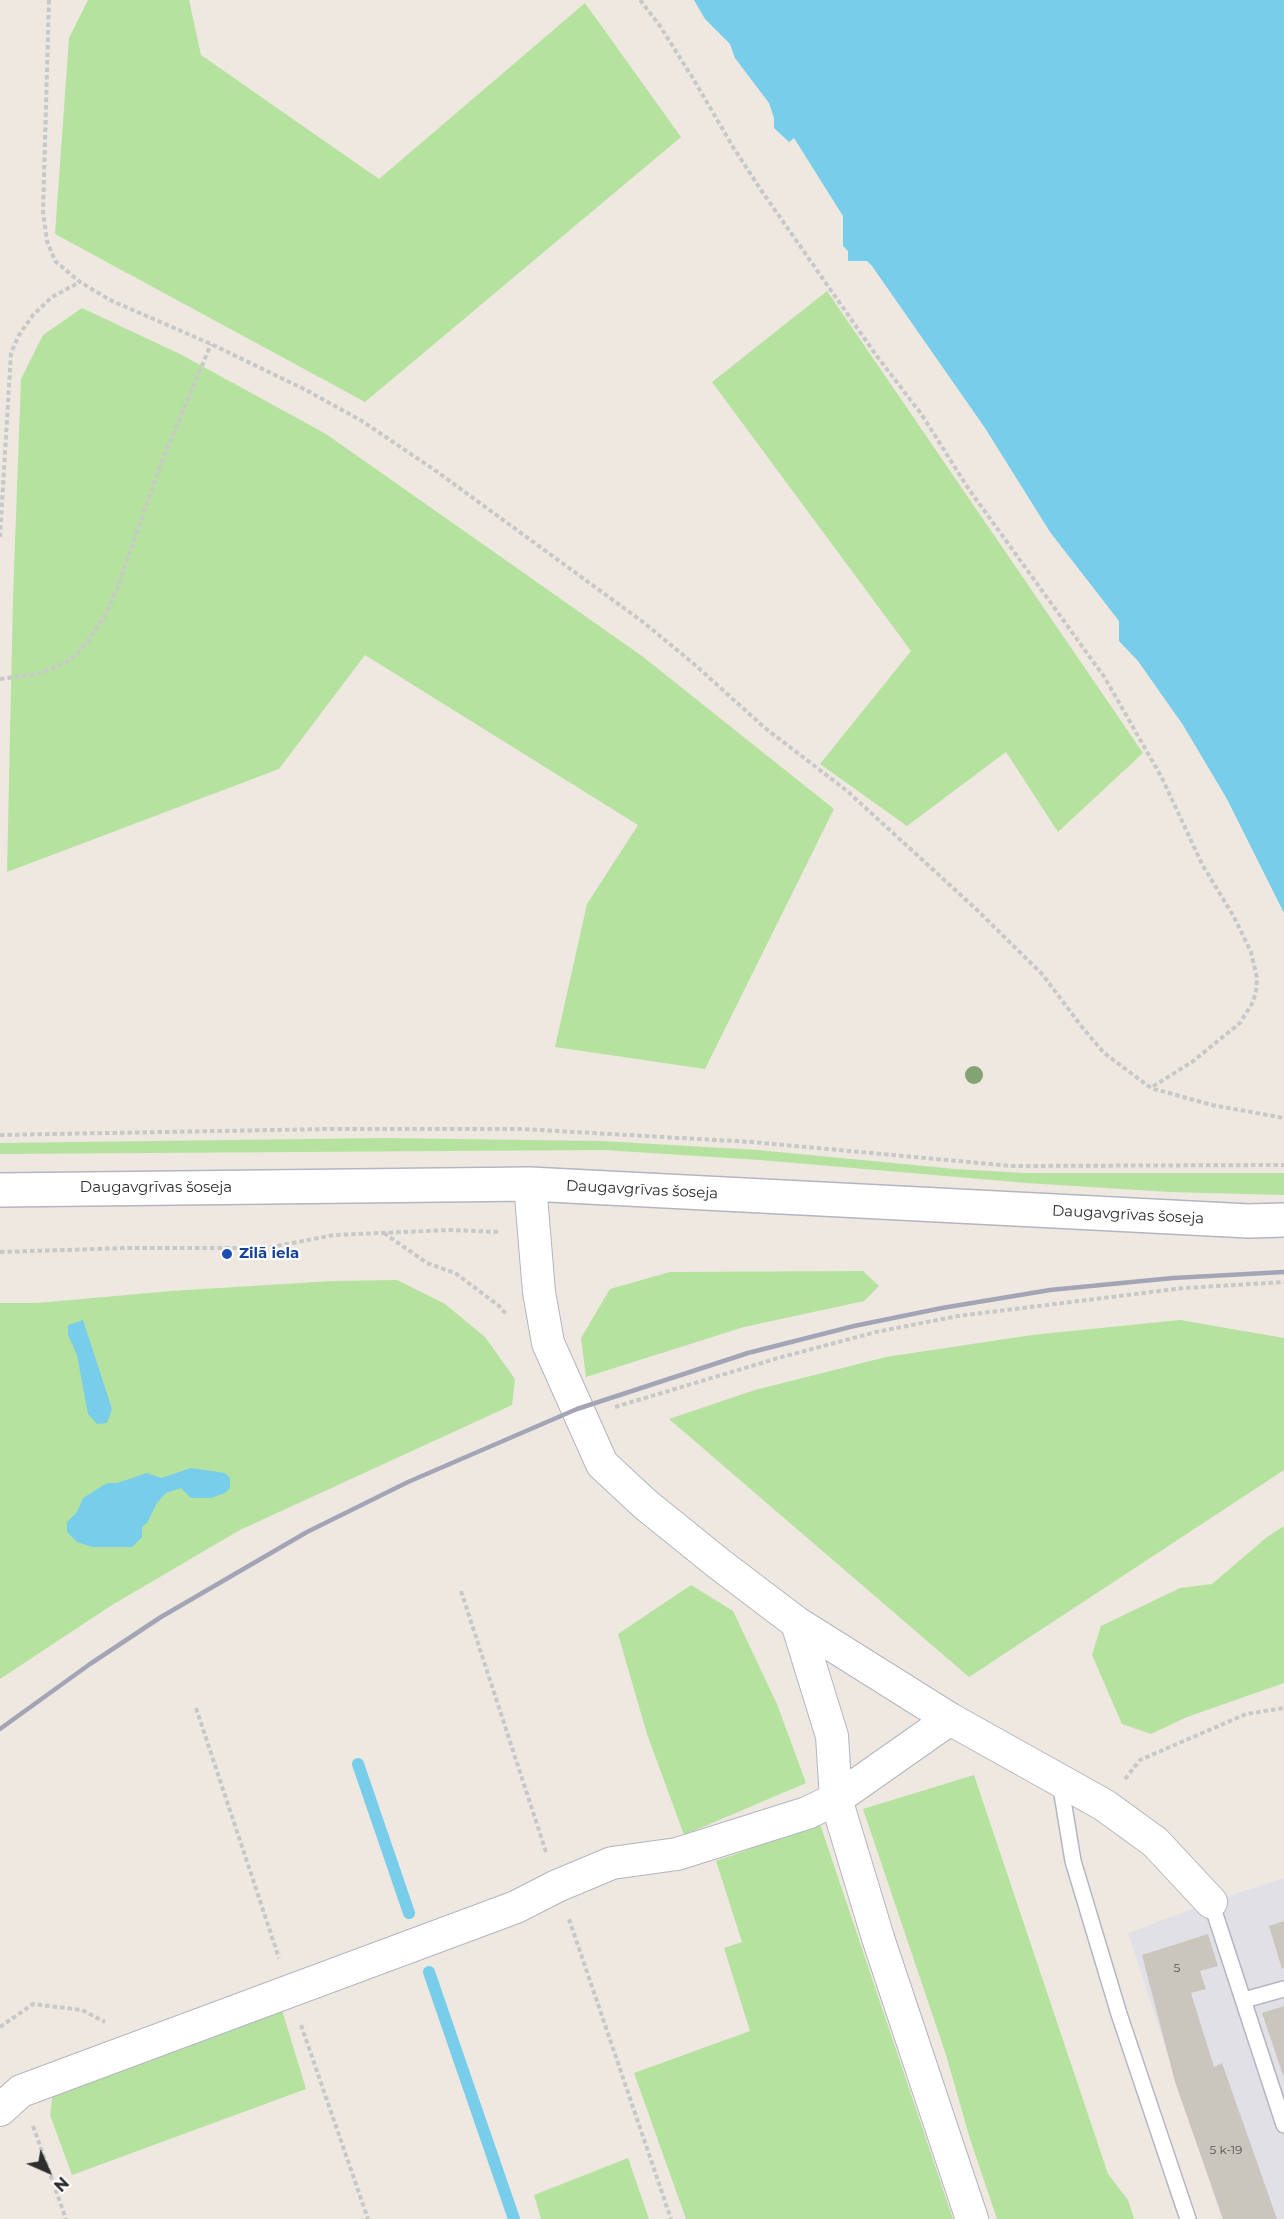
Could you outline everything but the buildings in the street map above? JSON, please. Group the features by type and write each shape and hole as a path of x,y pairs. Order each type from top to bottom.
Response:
{"main road":[{"name":"Daugavgrīvas šoseja","path":"0,1190 531,1184 1249,1221 1284,1220"}],"street":[{"path":"531,1184 539,1292 548,1343 602,1464 645,1504 717,1563 797,1623 950,1719 1104,1805 1155,1842 1211,1902"},
{"path":"797,1623 832,1736 836,1799 878,1938 972,2219"},
{"path":"10,2101 148,2044 516,1908 557,1886 612,1863 677,1854 807,1813 836,1799 950,1719"}],"lane":[{"path":"1059,1780 1073,1862 1119,2014 1188,2219"},
{"path":"1211,1902 1283,2117"},
{"path":"1244,2000 1284,1989"}],"path":[{"path":"49,0 43,212 47,241 55,261 80,282 110,300 211,344 306,390 362,422 436,471 643,622 765,728 855,798 976,909 1042,974 1104,1053 1151,1088 1212,1105 1284,1118"},
{"path":"640,0 660,26 761,190 876,355 922,415 968,488 1105,678 1162,778 1202,864 1234,917 1251,952 1257,978 1256,991 1253,1002 1240,1023 1192,1062 1151,1088"},
{"path":"0,537 10,353 33,315 52,297 80,282"},
{"path":"0,679 37,674 65,663 89,639 104,617 117,589 160,466 211,344"},
{"path":"0,1135 327,1129 522,1129 752,1142 1012,1166 1284,1165"},
{"path":"0,1252 128,1248 266,1248 334,1235 383,1232 449,1230 533,1233"},
{"path":"383,1232 427,1263 455,1273 498,1305 524,1334 548,1343"},
{"path":"581,1418 778,1358 876,1332 958,1316 1184,1288 1284,1282"},
{"path":"1104,1805 1140,1760 1246,1714 1284,1708"},
{"path":"0,2027 33,2004 82,2010 148,2044"},
{"path":"10,2101 66,2219"}],"shaded area":[{"path":"1284,1878 1284,2219 1222,2219 1128,1933"}],"green space":[{"path":"88,0 189,0 201,55 379,179 585,3 681,137 365,402 55,234 69,38"},
{"path":"827,291 1143,753 1058,832 1006,752 907,826 820,764 911,651 712,382"},
{"path":"82,308 182,355 326,434 642,656 834,809 705,1069 555,1047 587,904 638,825 365,655 279,769 7,872 13,597 21,379 43,335"},
{"path":"383,1138 602,1141 758,1150 955,1169 1024,1173 1284,1173 1284,1195 1169,1192 1027,1183 760,1160 604,1150 0,1154 0,1143"},
{"path":"863,1271 879,1286 864,1301 744,1327 586,1377 581,1338 610,1289 670,1272"},
{"path":"397,1280 445,1304 485,1337 515,1379 512,1405 240,1530 112,1605 0,1679 0,1303 37,1303 171,1291 332,1281"},
{"path":"1180,1320 1284,1338 1284,1470 969,1677 669,1419 755,1390 886,1357 1032,1335"},
{"path":"1284,1526 1284,1683 1187,1717 1151,1734 1122,1724 1092,1655 1101,1626 1180,1588 1212,1584 1267,1537"},
{"path":"691,1585 733,1611 777,1704 806,1783 684,1835 647,1734 618,1634"},
{"path":"974,1775 1108,2174 1128,2200 1134,2219 997,2219 970,2139 946,2055 863,1809"},
{"path":"820,1824 953,2219 686,2219 634,2073 750,2031 724,1948 742,1942 716,1861"},
{"path":"282,2010 306,2089 72,2175 50,2115 53,2092"},
{"path":"628,2158 649,2219 541,2219 534,2195"}],"water":[{"path":"694,0 1284,0 1284,913 1227,799 1183,725 1138,661 1119,641 1119,621 1050,532 985,428 872,266 867,261 848,261 848,251 843,246 843,216 794,138 789,142 774,128 774,118 769,103 735,58 730,44 705,19"},
{"path":"83,1320 112,1409 107,1423 97,1424 88,1414 77,1355 68,1335 68,1325"},
{"path":"191,1468 225,1473 230,1478 230,1488 225,1493 211,1498 191,1498 181,1488 166,1493 142,1527 142,1537 132,1547 92,1547 77,1542 67,1532 67,1522 77,1512 83,1498 107,1483 117,1483 147,1473 161,1478"}],"waterway":[{"path":"358,1764 409,1913"},
{"path":"429,1972 514,2219"}],"railway":[{"path":"0,1729 90,1664 161,1617 307,1532 408,1482 577,1409 748,1353 854,1326 942,1308 1050,1290 1173,1278 1284,1272"}],"place":[{"name":"Zilā iela","path":"227,1254"}]}
